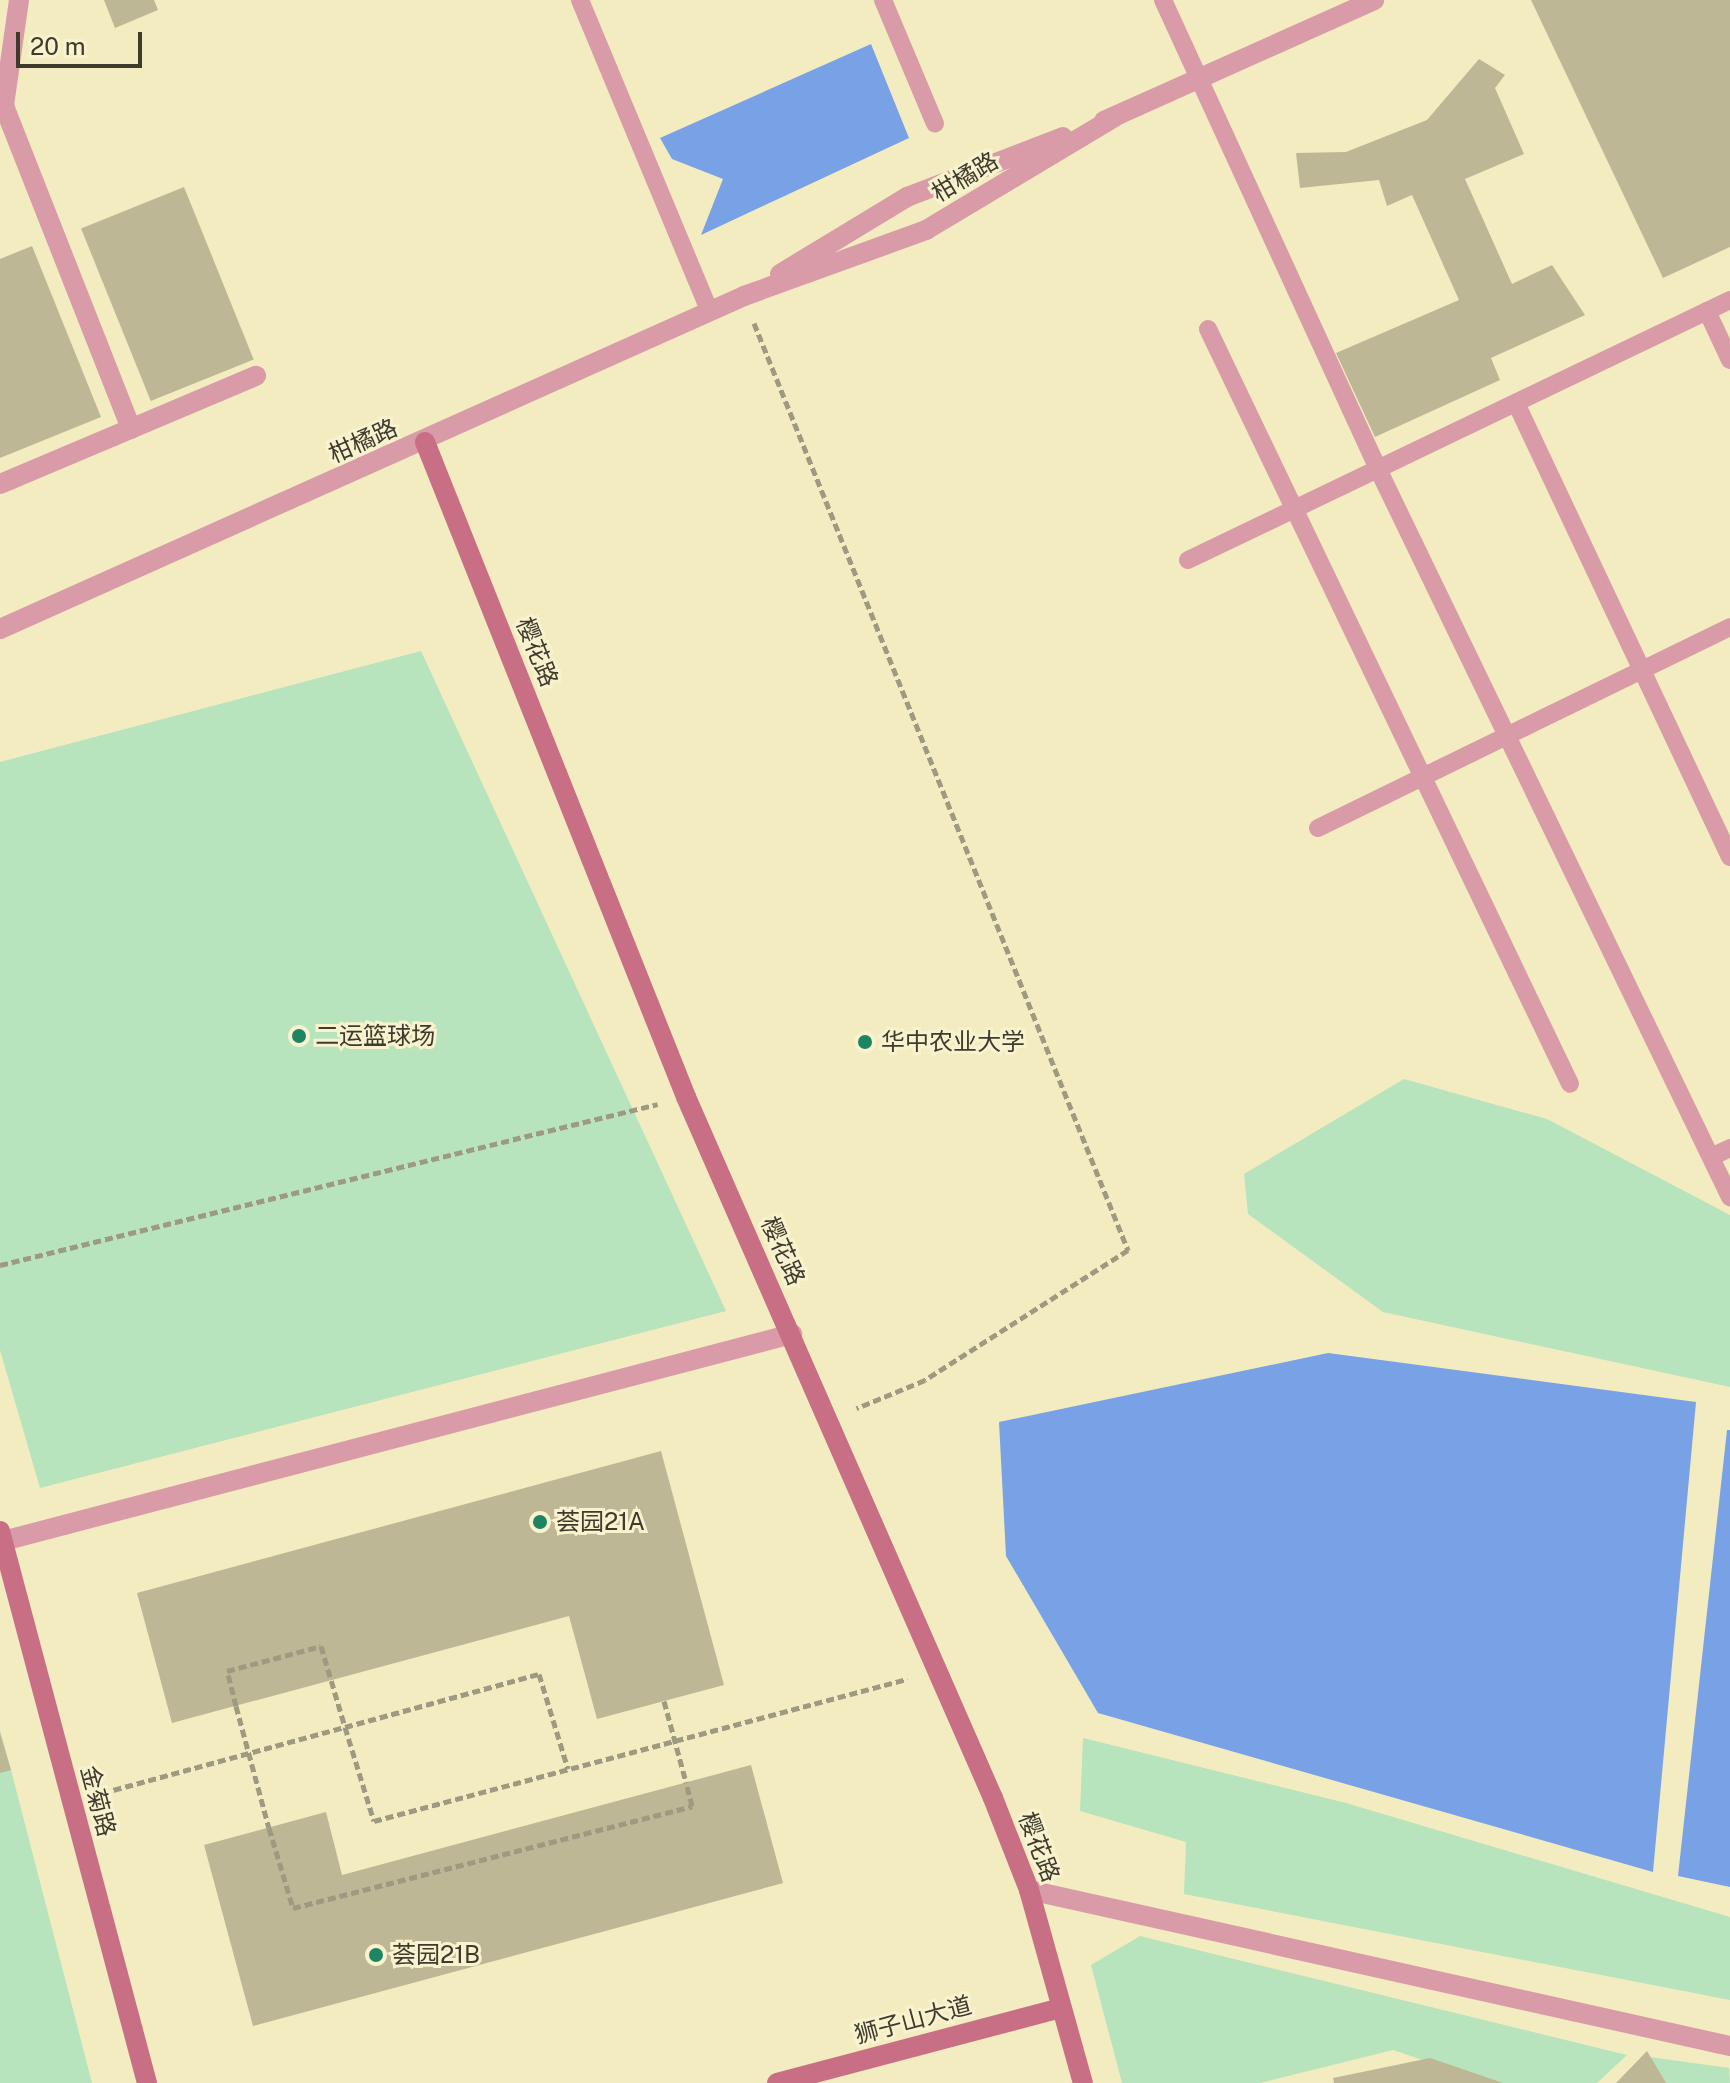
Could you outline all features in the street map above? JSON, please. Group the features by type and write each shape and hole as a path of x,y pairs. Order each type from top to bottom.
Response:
{"street":[{"path":"19,0 2,107 131,429"},
{"name":"柑橘路","path":"744,296 907,197 1198,82 1374,0"},
{"name":"柑橘路","path":"0,629 425,442 744,296 926,230 1115,117"},
{"path":"0,484 256,376"},
{"name":"樱花路","path":"425,442 686,1097 831,1419 1029,1890 1083,2083"},
{"path":"1,1536 792,1334"},
{"name":"金菊路","path":"1,1536 147,2083"},
{"path":"1029,1890 1730,2046"},
{"name":"狮子山大道","path":"777,2083 1061,2008"}],"lane":[{"path":"580,0 710,312"},
{"path":"883,0 935,124"},
{"path":"1163,0 1378,469 1730,1197"},
{"path":"1188,560 1730,300"},
{"path":"1707,311 1730,360"},
{"path":"1208,329 1570,1084"},
{"path":"1516,403 1730,857"},
{"path":"1318,828 1730,627"},
{"path":"1711,1157 1730,1148"}],"path":[{"path":"744,296 1128,1250 925,1380 831,1419"},
{"path":"0,1265 686,1097"},
{"path":"664,1701 686,1782 692,1806 293,1908 227,1671 321,1646 374,1821 568,1769 938,1670"},
{"path":"72,1801 539,1674 568,1769"}],"shaded area":[{"name":"华中农业大学","path":"0,0 1730,0 1730,2083 0,2083"}],"green space":[{"name":"二运篮球场","path":"421,651 726,1311 40,1488 0,1350 0,762"},
{"path":"1404,1079 1547,1119 1730,1215 1730,1387 1383,1312 1248,1214 1244,1174"},
{"path":"0,1730 11,1770 92,2083 0,2083"},
{"path":"1083,1738 1346,1803 1730,1917 1730,2000 1184,1894 1186,1842 1080,1811"},
{"path":"1140,1936 1627,2055 1597,2083 1491,2083 1393,2050 1260,2083 1122,2083 1091,1965"},
{"path":"1650,2057 1729,2068 1730,2083 1665,2083"}],"water":[{"path":"871,44 909,138 701,235 723,179 672,159 660,138"},
{"path":"1328,1353 1696,1402 1653,1872 1098,1713 1006,1556 999,1422"},
{"path":"1727,1430 1730,1430 1730,1887 1678,1876"}],"building":[{"path":"104,0 154,0 158,10 115,28"},
{"path":"1531,0 1730,0 1730,247 1663,278"},
{"path":"1479,59 1505,75 1495,88 1524,154 1465,179 1512,284 1552,265 1585,315 1491,358 1500,380 1375,437 1336,353 1459,300 1412,195 1387,206 1379,180 1300,188 1296,153 1346,152 1427,120"},
{"path":"184,187 254,359 151,401 81,229"},
{"path":"32,246 101,417 0,458 0,259"},
{"name":"荟园21A","path":"661,1451 724,1685 597,1719 569,1616 172,1723 137,1593"},
{"path":"0,1733 11,1770 0,1773"},
{"name":"荟园21B","path":"751,1765 783,1883 253,2026 204,1845 326,1812 342,1875"},
{"path":"1647,2051 1666,2083 1616,2083"},
{"path":"1430,2058 1503,2083 1334,2083 1333,2078"}],"place":[{"name":"二运篮球场","path":"299,1036"},
{"name":"华中农业大学","path":"865,1042"},
{"name":"荟园21A","path":"540,1522"},
{"name":"荟园21B","path":"376,1955"}]}
